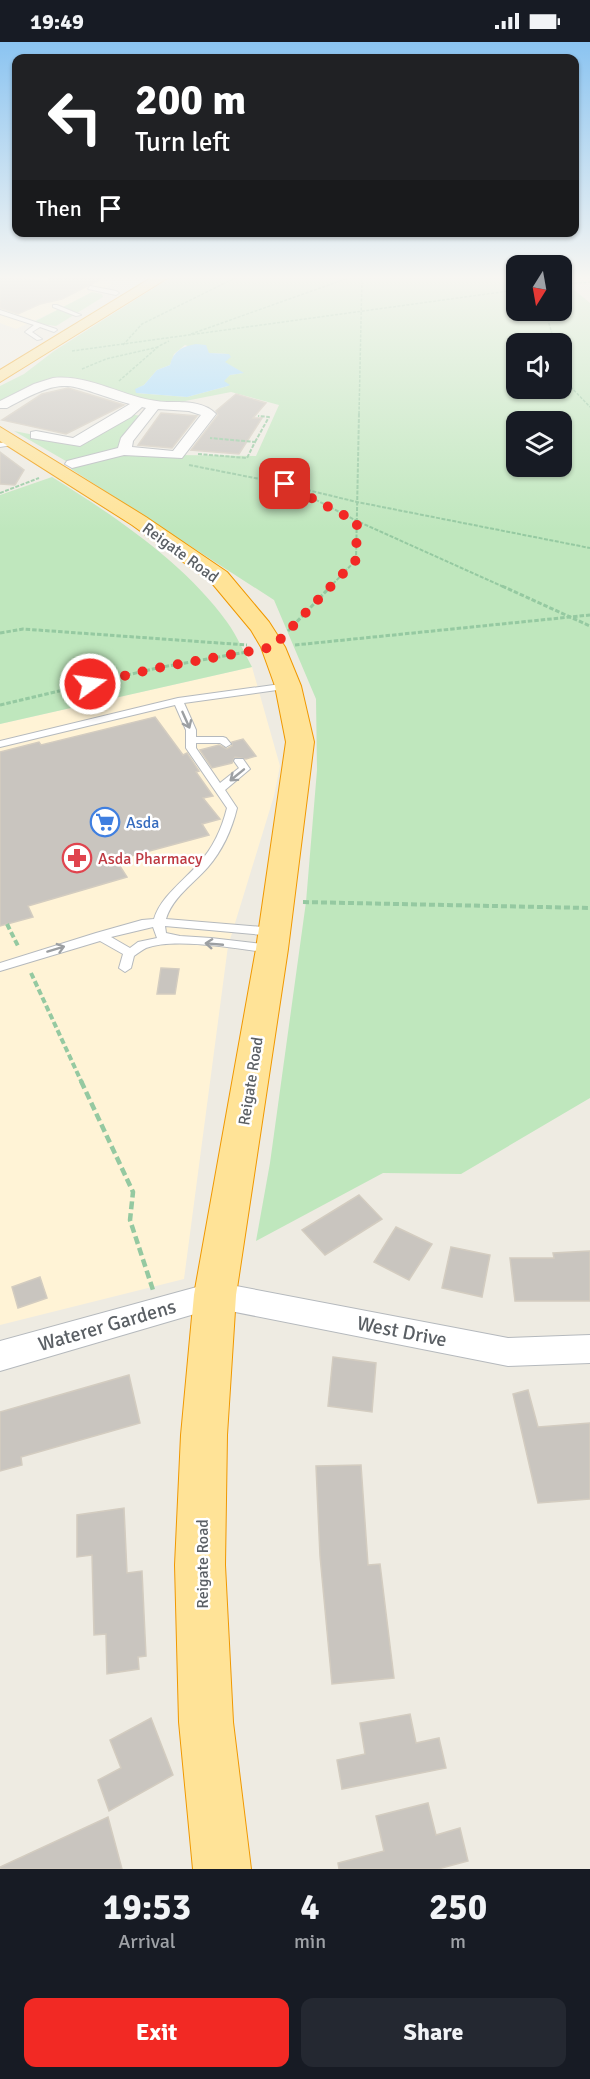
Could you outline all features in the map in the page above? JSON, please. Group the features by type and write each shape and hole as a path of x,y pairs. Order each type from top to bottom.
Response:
{"highway":[{"path":"0,377 17,361"},
{"name":"Reigate Road","path":"5,440 66,467 219,577 261,627 273,647 288,686 300,742 275,927 215,1295 204,1435 200,1565 206,1722 222,1869"}],"street":[{"path":"2,405 59,381 72,381 108,392 141,409"},
{"path":"177,404 209,414 178,454 124,451 66,467 75,443 126,414 154,406 177,404"},
{"path":"124,451 126,441 141,409"},
{"path":"36,435 75,443"},
{"name":"Waterer Gardens","path":"0,1356 159,1309 215,1295"},
{"name":"West Drive","path":"215,1295 508,1352 590,1349"}],"lane":[{"path":"0,744 178,701 288,686"},
{"path":"178,701 191,730 191,747 221,788 232,808 228,828 209,860 165,906 159,922 161,934 182,941"},
{"path":"191,740 223,740 226,744"},
{"path":"221,788 245,769 239,761"},
{"path":"0,967 142,924 159,922 275,927"},
{"path":"125,968 124,960 128,952 148,942 182,941 275,927"},
{"path":"100,936 128,952"}],"path":[{"path":"59,381 101,361"},
{"path":"108,392 142,361"},
{"path":"273,647 356,560 361,361"},
{"path":"572,388 590,407"},
{"path":"178,454 247,458 269,417 258,416"},
{"path":"192,436 255,442"},
{"path":"178,454 192,467 285,484 357,502 590,548"},
{"path":"0,493 66,467"},
{"path":"285,484 357,522 590,626"},
{"path":"0,705 157,668 273,647 590,615"},
{"path":"0,633 23,629 273,647"},
{"path":"275,927 590,908"},
{"path":"7,924 133,1192 130,1220 159,1309"}],"shaded area":[{"path":"252,667 280,766 274,796 228,946 184,1279 0,1325 0,724"}],"green space":[{"path":"41,361 171,361 170,365 157,370 144,385 136,389 136,393 187,397 228,386 223,381 230,375 243,373 224,361 506,361 506,399 572,399 572,361 590,361 590,1098 461,1174 383,1173 256,1241 270,1163 306,902 317,770 316,699 274,600 71,469 71,464 14,431 75,443 126,414 143,416 125,451 177,455 256,456 279,405 231,392 180,402 154,402 73,378 48,380 0,403 0,386 24,374"},
{"path":"52,477 123,524 191,580 227,622 252,667 0,724 0,495"}],"water":[{"path":"172,361 226,361 244,373 230,375 224,381 230,385 228,386 187,397 136,393 135,389 144,385 157,370 170,365"}],"building":[{"path":"68,388 124,405 66,434 2,420 42,394"},
{"path":"236,394 266,403 253,418 262,418 239,454 191,450 218,415 216,411"},
{"path":"161,413 197,416 172,448 138,445"},
{"path":"0,452 24,470 15,485 0,484"},
{"name":"Asda","path":"155,717 183,755 187,753 199,771 196,772 213,796 203,798 220,819 202,824 209,835 116,860 127,877 28,906 33,917 0,926 0,752 39,742 41,745"},
{"path":"243,739 256,756 246,759 235,757 232,763 212,768 200,750 219,745 227,749 232,746 232,742"},
{"path":"161,968 179,969 175,994 157,994"},
{"path":"359,1195 382,1219 325,1255 302,1230"},
{"path":"396,1227 432,1244 409,1280 374,1262"},
{"path":"451,1247 490,1255 482,1297 442,1288"},
{"path":"590,1251 590,1301 515,1301 510,1258 554,1258 553,1253"},
{"path":"40,1277 47,1298 18,1308 12,1287"},
{"path":"333,1357 376,1363 372,1412 328,1406"},
{"path":"129,1375 140,1423 21,1457 22,1465 0,1471 0,1412"},
{"path":"528,1390 538,1427 590,1423 590,1499 538,1503 513,1394"},
{"path":"361,1465 368,1565 380,1564 394,1678 332,1684 320,1556 316,1466"},
{"path":"124,1508 127,1573 142,1571 146,1656 138,1657 139,1669 107,1674 106,1634 94,1635 92,1555 77,1557 77,1515"},
{"path":"410,1714 416,1743 439,1738 446,1768 342,1789 337,1760 365,1754 360,1723"},
{"path":"151,1718 173,1775 109,1811 98,1780 121,1768 110,1740"},
{"path":"428,1803 436,1835 460,1828 468,1861 438,1869 339,1869 338,1863 384,1851 376,1816"},
{"path":"108,1817 122,1869 0,1869 0,1867"}],"place":[{"name":"Asda","path":"105,822"},
{"name":"Asda Pharmacy","path":"77,858"}],"route":[{"path":"90,684 157,668 273,647 356,560 357,522 285,484"}]}
